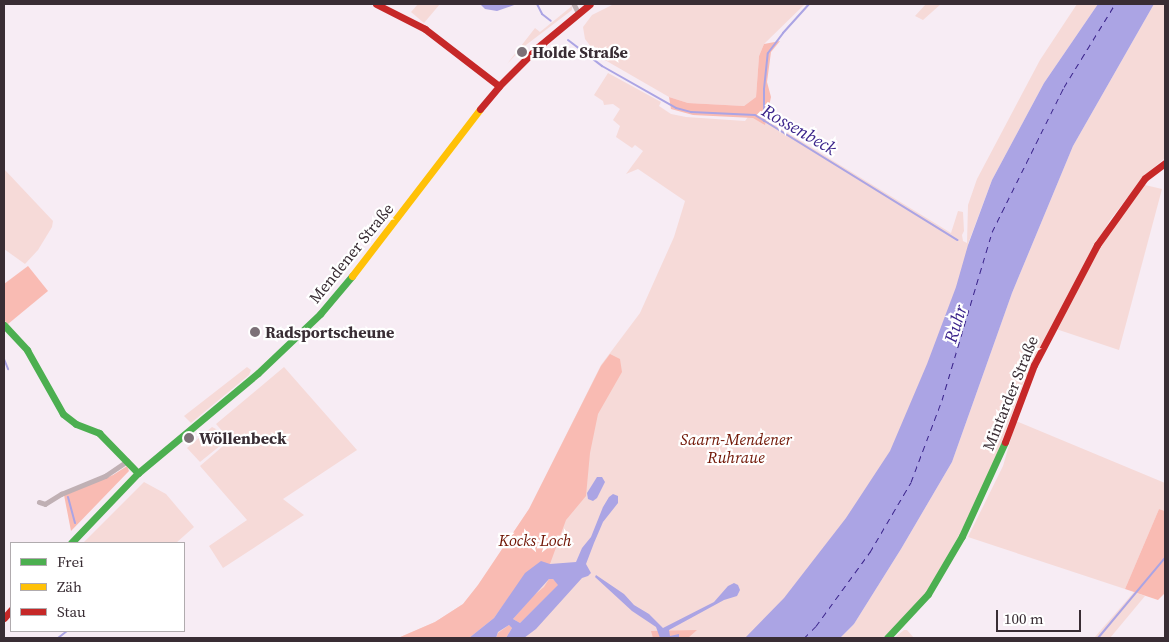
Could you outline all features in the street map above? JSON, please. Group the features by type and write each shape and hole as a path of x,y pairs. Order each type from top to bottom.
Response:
{"main road":[{"path":"376,4 425,29 499,86"},
{"name":"Mendener Straße","path":"72,542 138,472 258,372 320,314 377,246 464,128 499,86 578,12 590,4"},
{"name":"Mintarder Straße","path":"887,638 928,594 962,536 999,458 1034,365 1098,245 1145,178 1165,163"},
{"path":"4,325 27,350 63,414 76,424 98,433 138,472"}],"street":[{"path":"574,4 578,12"},
{"path":"39,502 45,504 61,494 106,476 127,461"}],"green space":[{"path":"418,4 440,4 424,23 411,12"},
{"path":"614,4 805,4 764,44 759,56 756,97 744,106 688,103 669,97 598,56 585,39 583,27 592,15"},
{"path":"926,4 941,4 923,20 915,16"},
{"name":"Saarn-Mendener Ruhraue","path":"1077,4 1098,4 1044,83 992,180 968,244 993,260 793,638 398,638 435,622 463,604 478,585 529,509 601,365 640,313 674,237 685,201 638,169 626,174 643,151 635,145 632,148 616,137 620,126 613,120 620,109 613,104 604,105 603,101 594,95 608,73 661,102 659,106 671,114 686,117 745,121 751,113 755,113 951,233 958,211 963,212 964,231 962,235 963,241 967,243 968,205 977,179 1040,60"},
{"path":"1154,4 1165,4 1165,158 1145,175 1110,220 1024,381 990,474 958,537 926,593 883,638 840,638 854,624 952,462 1012,293 1073,146"},
{"path":"572,6 572,10 522,48 507,64 535,28 540,32"},
{"path":"780,41 771,52 767,82 771,97 765,125 753,118 693,115 671,109 669,97 688,103 744,106 756,97 759,56 764,44"},
{"path":"4,169 53,221 52,227 38,250 25,264 4,249"},
{"path":"1145,185 1162,189 1119,350 1056,329 1105,238"},
{"path":"28,266 48,291 8,324 4,320 4,284"},
{"name":"Kocks Loch","path":"610,354 620,359 622,372 598,414 590,453 586,496 566,520 550,564 514,590 494,618 469,638 398,638 435,622 463,604 478,585 529,509 601,366"},
{"path":"247,367 251,370 249,375 191,423 184,416"},
{"path":"284,367 357,450 283,499 304,515 223,568 209,546 247,520 200,466 230,440 216,424"},
{"path":"1016,421 1165,483 1165,511 1159,509 1125,589 968,537 1003,466"},
{"path":"212,427 226,441 200,462 187,448"},
{"path":"127,466 129,471 71,531 64,495 113,475"},
{"path":"144,482 166,494 194,527 177,542 84,542"},
{"path":"1159,509 1165,511 1165,593 1158,600 1125,589"},
{"path":"549,579 553,579 559,585 520,623 513,619 533,596 544,587"},
{"path":"1134,592 1145,596 1110,638 1094,638"},
{"path":"509,625 512,628 506,638 496,638 498,633"},
{"path":"697,630 688,638 653,638 651,631"},
{"path":"904,630 907,630 914,638 894,638"}],"water":[{"path":"480,4 517,4 497,11 485,9"},
{"name":"Ruhr","path":"1098,4 1154,4 1073,146 1012,293 952,462 854,624 840,638 745,638 784,598 846,518 890,451 927,364 956,287 968,245 992,180 1044,83"},
{"path":"597,477 602,477 605,482 597,498 593,501 588,499 587,493"},
{"path":"613,494 618,496 618,503 603,522 594,543 586,564 591,573 582,578 536,629 524,638 506,638 512,628 509,625 498,632 496,638 469,638 494,618 525,573 541,561 550,564 576,562 582,548 591,537 609,497","holes":["549,579 553,579 558,585 520,623 513,619"]},
{"path":"596,575 624,594 634,605 649,614 663,628 714,602 728,586 734,583 738,585 740,590 737,596 724,600 669,630 670,636 679,634 679,638 660,638 656,627 632,611 595,577"}],"waterway":[{"name":"Rossenbeck","path":"537,4 542,14 551,21"},
{"path":"764,121 764,89 768,53 809,4"},
{"name":"Rossenbeck","path":"568,40 602,66 676,108 691,112 755,115 957,240"},
{"name":"Wöllenbeck","path":"4,359 8,369"},
{"name":"Wöllenbeck","path":"68,497 75,523"},
{"path":"1098,638 1165,558"},
{"name":"Wöllenbeck","path":"58,638 66,632"}],"ferry route":[{"path":"804,638 816,626 870,552 911,482 942,400 992,232 1064,87 1115,4"}],"traffic: fast":[{"path":"72,542 138,473 258,373 320,314 352,276"},
{"path":"4,325 27,350 63,414 76,424 99,433 138,473"},
{"path":"887,638 928,594 962,536 1005,442"}],"traffic: slow":[{"path":"352,276 480,109"}],"traffic: jam":[{"path":"376,4 425,29 499,86"},
{"path":"480,109 499,86 538,47 590,4"},
{"path":"1005,442 1034,365 1097,245 1145,178 1165,163"},
{"path":"4,618 10,611"}],"place":[{"name":"Holde Straße","path":"522,52"},
{"name":"Radsportscheune","path":"255,332"},
{"name":"Wöllenbeck","path":"189,438"}]}
